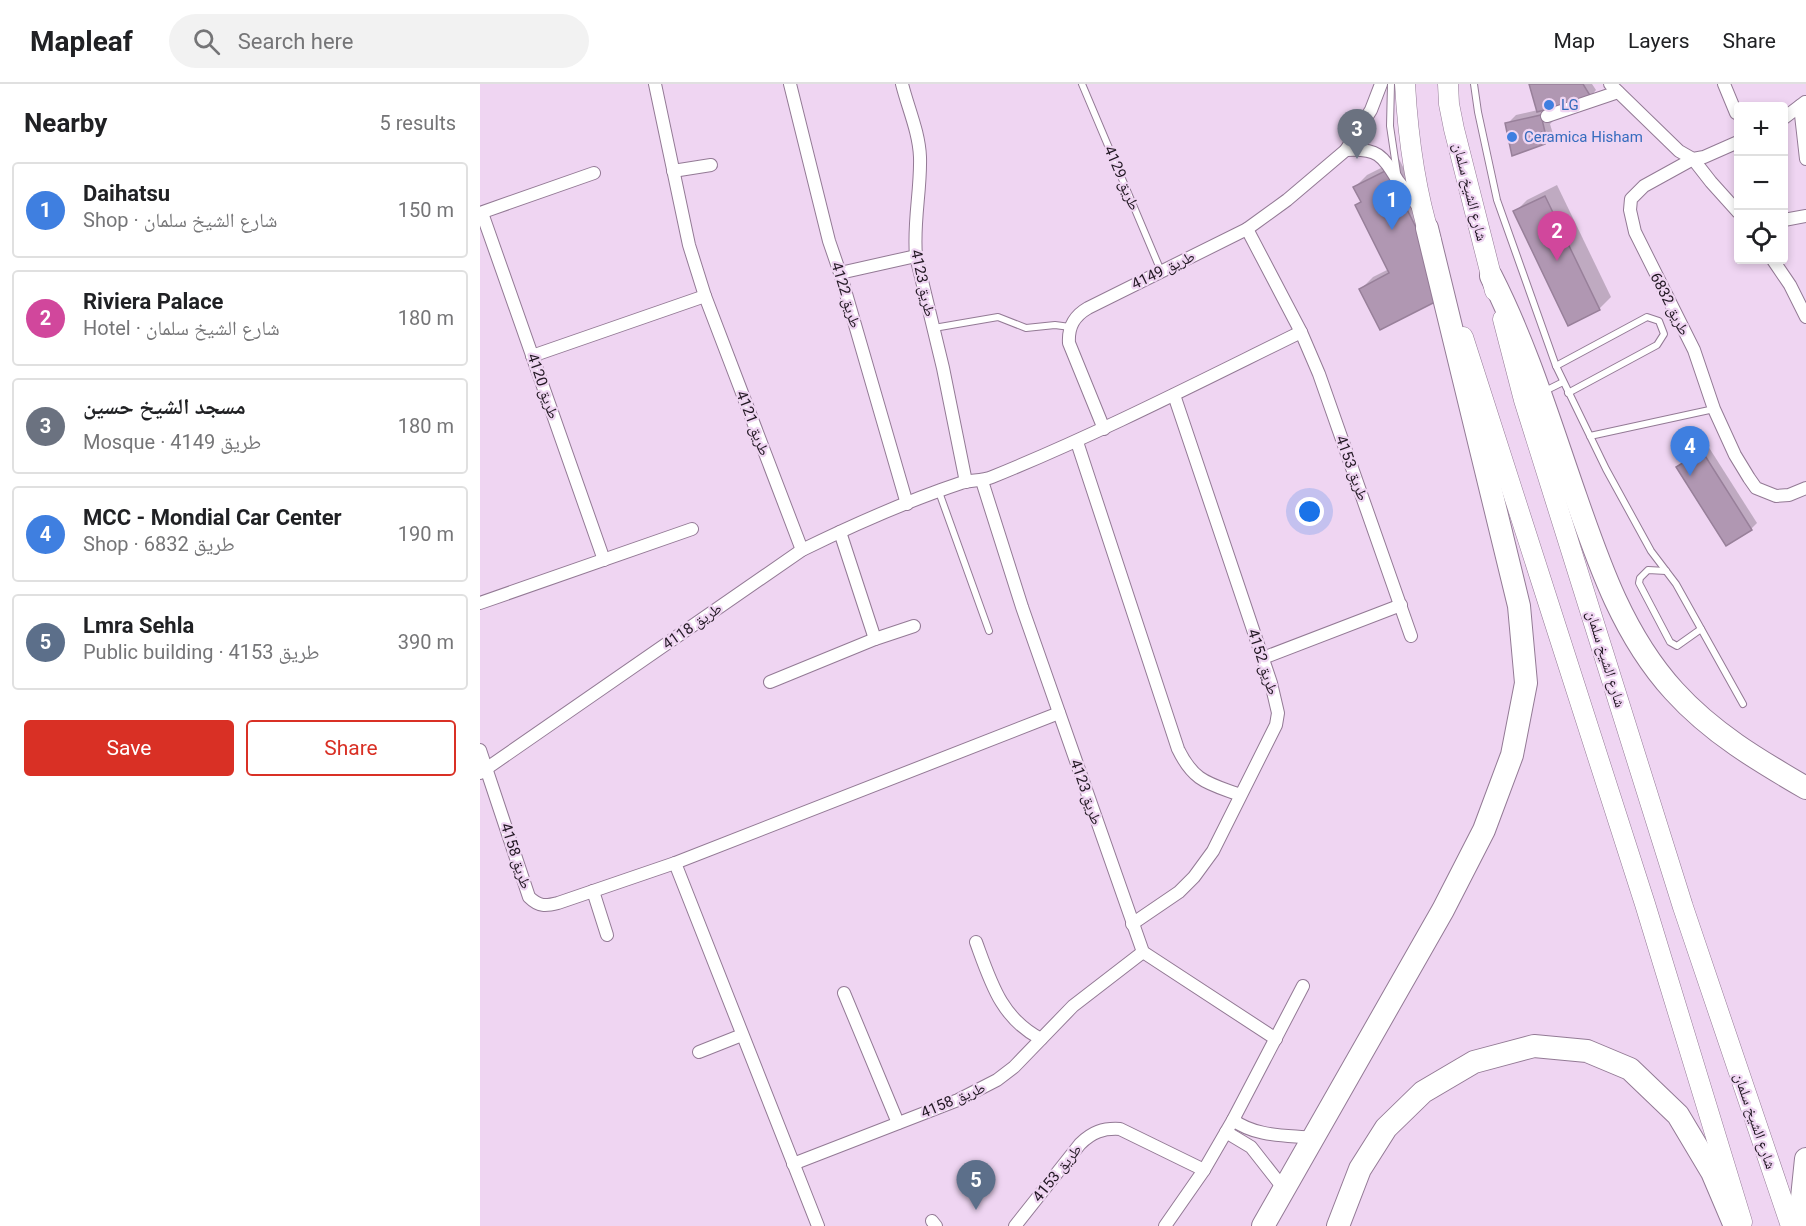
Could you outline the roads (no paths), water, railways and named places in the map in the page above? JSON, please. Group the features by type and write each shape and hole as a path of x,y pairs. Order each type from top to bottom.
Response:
{"highway":[{"path":"1263,1226 1443,910 1484,830 1512,755 1526,683 1519,606 1425,221"},
{"path":"1491,276 1522,342 1532,396 1603,573 1619,610 1644,652 1673,690 1705,722 1741,749 1806,788"},
{"path":"1338,1226 1360,1169 1386,1128 1423,1092 1474,1062 1534,1046 1587,1051 1630,1069 1678,1115 1712,1172 1735,1226"},
{"path":"1802,1226 1800,1217 1806,1159"}],"main road":[{"path":"1405,84 1410,141 1425,221 1645,904 1700,1078 1743,1226"},
{"name":"شارع الشيخ سلمان","path":"1448,84 1454,129 1491,276"},
{"name":"شارع الشيخ سلمان","path":"1532,396 1683,907 1791,1226"}],"street":[{"name":"طريق 4121","path":"655,84 689,245 705,296 802,550"},
{"name":"طريق 4122","path":"790,84 829,241 907,504"},
{"name":"طريق 4123","path":"902,84 919,149 916,256 966,482"},
{"name":"طريق 4149","path":"1070,327 1081,312 1247,229 1287,200 1346,150 1371,110 1381,84"},
{"path":"1724,84 1734,108"},
{"path":"1547,116 1614,88 1679,150 1693,159 1736,210"},
{"path":"1788,115 1803,104"},
{"path":"1803,104 1806,159"},
{"name":"طريق 6832","path":"1734,144 1704,157 1693,159 1644,186 1631,199 1630,210 1635,232 1694,350 1714,409 1735,455 1756,488 1776,496 1789,495 1806,488"},
{"path":"1346,150 1372,151 1388,163 1425,221"},
{"path":"673,171 711,165"},
{"name":"طريق 4120","path":"594,173 481,213 604,560"},
{"path":"1788,219 1806,216"},
{"name":"طريق 4153","path":"1247,229 1301,332 1319,374 1411,636"},
{"path":"840,273 916,256"},
{"path":"1776,264 1790,285 1806,317"},
{"path":"532,356 705,296"},
{"path":"1070,327 1068,335 1071,351 1104,429"},
{"path":"907,504 966,482 982,481 1077,442 1301,332"},
{"name":"طريق 4152","path":"1132,924 1179,892 1194,877 1213,851 1276,725 1278,713 1263,658 1174,395"},
{"path":"1077,442 1178,749 1192,773 1202,780 1240,795"},
{"name":"طريق 4123","path":"982,481 1059,713 1143,952"},
{"name":"طريق 4118","path":"484,771 802,550 840,531 907,504"},
{"path":"480,603 692,529"},
{"path":"840,531 875,639"},
{"path":"1263,658 1401,605"},
{"path":"770,682 875,639 914,626"},
{"name":"طريق 4158","path":"480,750 484,771 529,897 535,903 543,906 675,863 1059,713"},
{"path":"675,863 818,1226"},
{"path":"593,891 607,935"},
{"path":"976,942 989,978 1014,1020 1025,1031 1041,1039"},
{"path":"1143,952 1276,1039"},
{"name":"طريق 4158","path":"793,1164 958,1100 987,1086 1014,1067 1073,1006 1143,952"},
{"path":"1165,1226 1204,1170 1233,1120 1303,986"},
{"path":"844,993 898,1123"},
{"path":"699,1052 742,1035"},
{"path":"1233,1120 1241,1126 1260,1133 1313,1138"},
{"name":"طريق 4153","path":"1015,1226 1080,1144 1088,1136 1098,1131 1109,1128 1120,1129 1204,1170"},
{"path":"1226,1132 1251,1146 1284,1189"}],"lane":[{"name":"طريق 4129","path":"1082,84 1161,271"},
{"path":"1391,84 1390,126 1398,181"},
{"path":"1474,84 1497,200 1556,366 1606,469 1651,551 1680,591 1743,704"},
{"path":"1556,366 1647,317 1659,321 1663,327 1664,334 1657,345 1568,393"},
{"path":"933,328 998,318 1026,328 1060,325 1070,327"},
{"path":"1532,396 1563,382"},
{"path":"1590,436 1714,409"},
{"path":"939,492 988,631"},
{"path":"1666,571 1648,570 1643,573 1639,583 1670,642 1677,646 1681,645 1701,629"}],"place":[{"name":"LG","path":"1549,105"},
{"name":"Ceramica Hisham","path":"1512,137"},
{"name":"مسجد الشيخ حسين","path":"1357,159"},
{"name":"Daihatsu","path":"1392,230"},
{"name":"Riviera Palace","path":"1557,261"},
{"name":"MCC - Mondial Car Center","path":"1690,476"},
{"name":"Lmra Sehla","path":"976,1210"}]}
